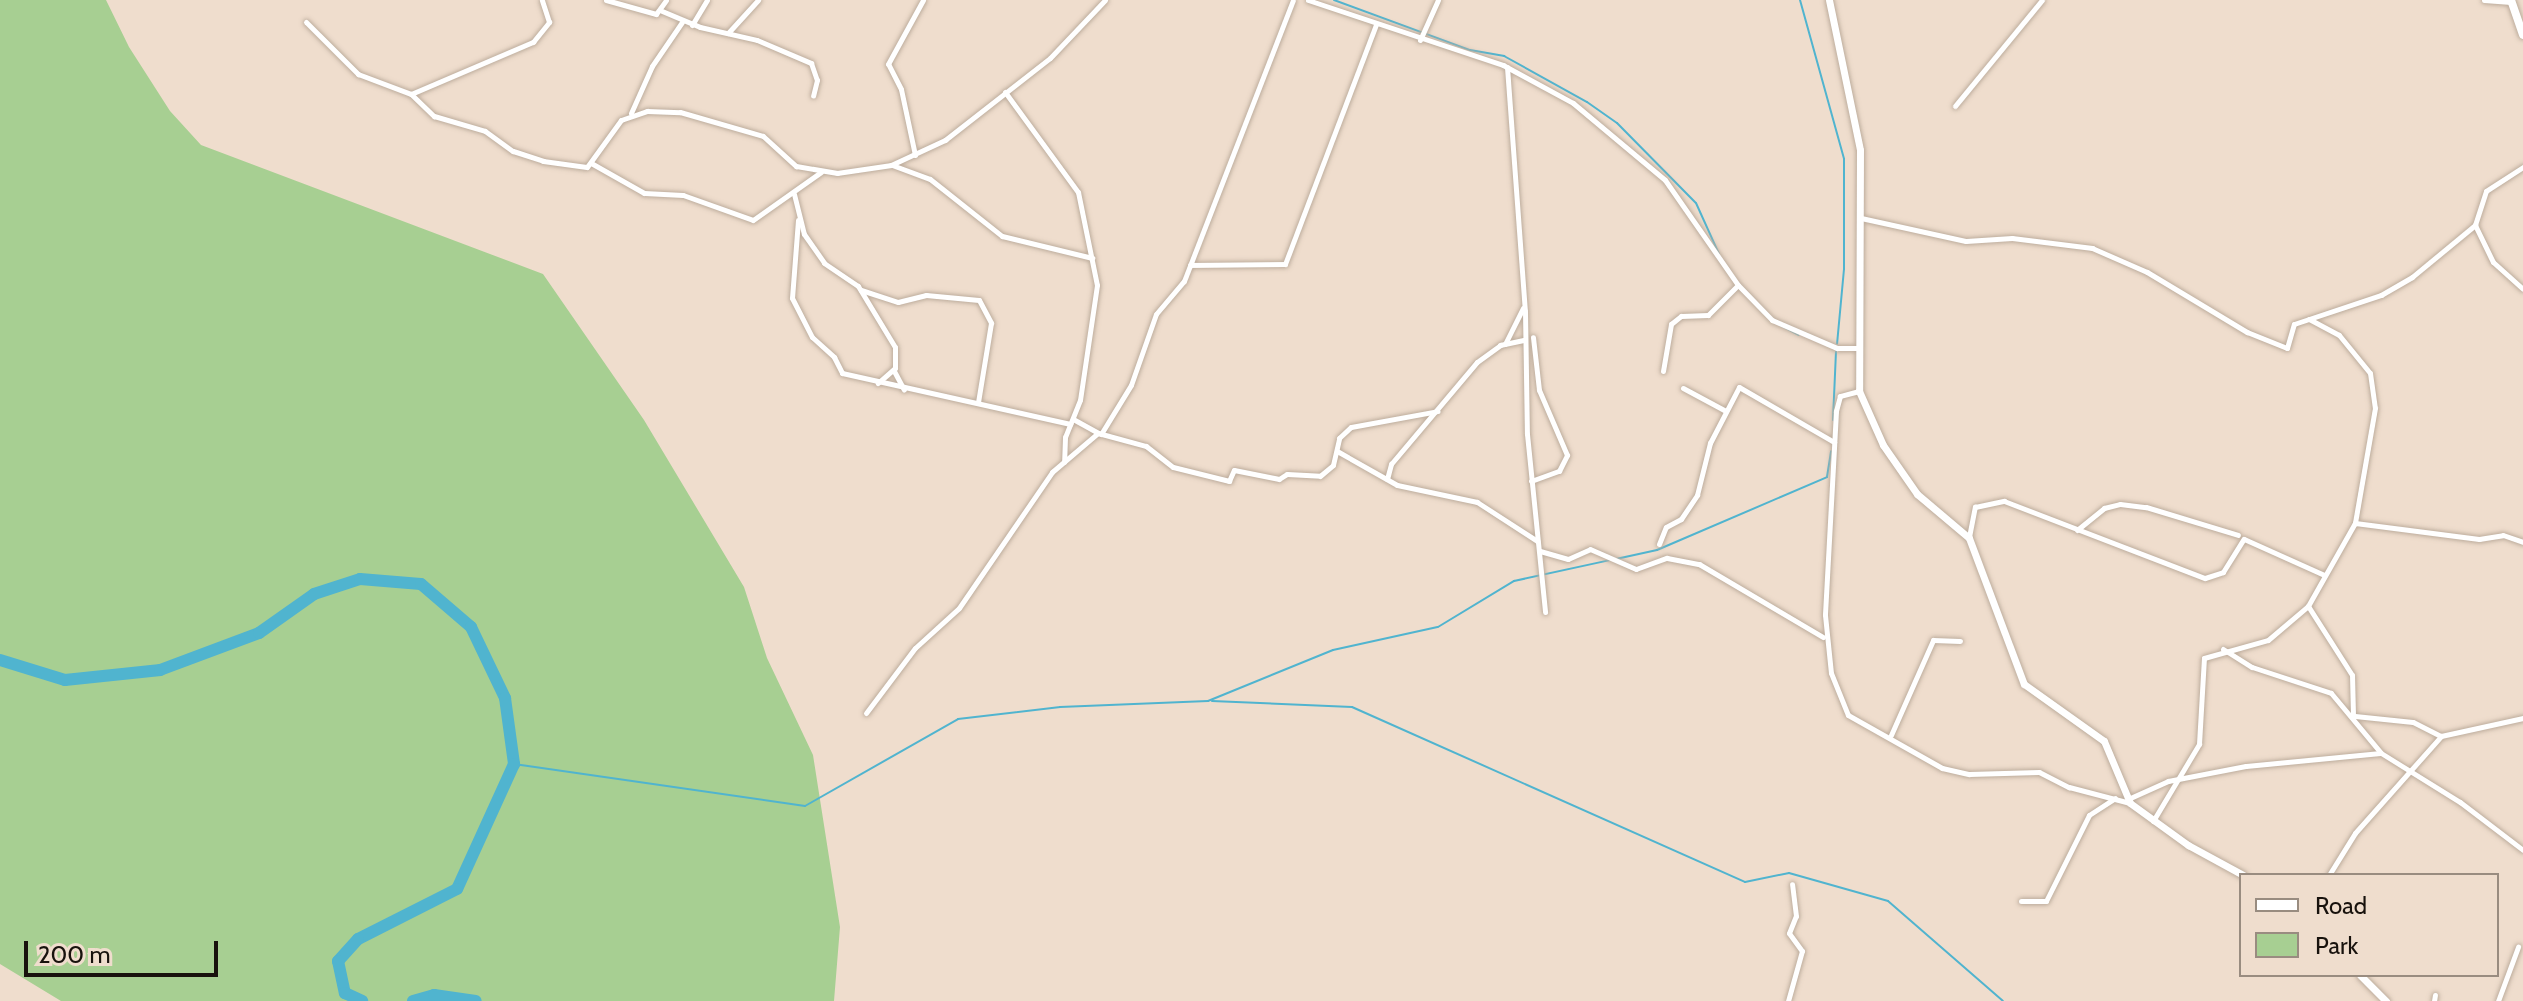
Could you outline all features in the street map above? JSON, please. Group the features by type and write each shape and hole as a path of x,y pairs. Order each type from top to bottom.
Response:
{"main road":[{"path":"2512,1 2523,35"}],"street":[{"path":"411,94 533,42 549,22 542,0"},
{"path":"606,0 652,14 662,11 692,25 728,33 811,63 817,80 813,96"},
{"path":"662,11 666,0"},
{"path":"692,25 707,0"},
{"path":"728,33 758,0"},
{"path":"915,155 901,89 888,64 923,0"},
{"path":"630,114 680,112 748,132 771,140 796,166 821,172 891,165 945,140 1050,58 1105,0"},
{"path":"866,713 915,648 959,608 1040,486 1064,462 1100,434 1131,385 1156,314 1179,292 1293,0"},
{"path":"1308,0 1507,67 1573,103 1649,164 1738,285 1788,330 1837,348 1862,348"},
{"path":"1420,40 1438,0"},
{"path":"1829,0 1860,150 1862,348 1859,391 1883,445 1917,494 1969,538"},
{"path":"1955,106 2042,0"},
{"path":"2484,0 2512,1"},
{"path":"591,163 606,136 630,114 652,66 682,21"},
{"path":"306,22 358,74 411,94 434,116 485,131 513,151 575,167 591,163 644,193 683,195 753,220 821,172"},
{"path":"1190,265 1285,264 1376,25"},
{"path":"1507,67 1525,303 1523,340 1531,481 1545,612"},
{"path":"1005,92 1078,192 1093,258 1097,305 1064,462"},
{"path":"891,165 930,179 1002,236 1093,258"},
{"path":"1861,218 1966,241 2012,238 2092,248 2147,272 2247,332 2287,348 2294,324 2381,295 2412,277 2475,225 2486,191 2523,167"},
{"path":"794,193 798,220 795,308 842,373 904,390 1072,421 1100,434 1146,446 1173,467 1229,481 1234,470 1279,479 1287,474 1312,479 1333,465 1341,435 1357,425 1438,411"},
{"path":"798,220 824,263 860,289 898,302 926,295 979,300 991,323 978,402"},
{"path":"2475,225 2493,262 2523,289"},
{"path":"1663,371 1671,324 1681,316 1708,315 1738,285"},
{"path":"860,289 895,347 894,370 904,390"},
{"path":"1505,344 1525,303"},
{"path":"2153,821 2180,781 2201,736 2204,658 2223,649 2268,640 2308,606 2355,523 2375,408 2370,373 2339,335 2308,319"},
{"path":"1531,481 1559,471 1567,455 1539,390 1533,337"},
{"path":"1387,479 1391,464 1477,362 1505,344 1523,340"},
{"path":"878,383 894,370"},
{"path":"1659,544 1667,525 1683,516 1697,495 1724,410 1743,386 1834,442"},
{"path":"1683,388 1724,410"},
{"path":"1859,391 1840,396 1834,442 1824,638 1848,715 1891,735 1942,768 1969,774 2039,772 2069,787 2129,801 2168,781 2246,766 2381,753"},
{"path":"1337,451 1387,479 1477,502 1538,542"},
{"path":"2240,873 2153,821 2129,801 2104,741 2024,684 1969,538 1972,511 2000,501 2205,578 2223,572 2244,539 2324,575"},
{"path":"2077,530 2104,508 2120,504 2146,507 2238,535"},
{"path":"2355,523 2479,539 2503,535 2523,542"},
{"path":"1540,551 1568,559 1590,549 1636,569 1667,558 1699,564 1824,638"},
{"path":"2308,606 2352,675 2354,716"},
{"path":"1891,735 1933,640 1960,641"},
{"path":"2223,649 2271,675 2320,686 2354,716 2381,753 2410,775 2460,802 2523,850"},
{"path":"2354,716 2413,722 2441,736 2523,718"},
{"path":"2330,873 2364,821 2410,775 2441,736"},
{"path":"2021,901 2046,901 2089,815 2115,798"},
{"path":"1788,1001 1802,951 1789,933 1796,916 1792,884"},
{"path":"2498,1001 2518,947"},
{"path":"2362,977 2386,1001"}],"green space":[{"path":"0,0 106,0 129,47 170,111 201,145 543,274 644,420 744,587 767,658 813,755 840,927 834,1001 61,1001 0,964"}],"waterway":[{"path":"1334,0 1470,50 1504,56 1587,102 1617,123 1696,203 1719,254"},
{"path":"1800,0 1844,159 1844,269 1837,344"},
{"path":"1780,325 1799,335"},
{"path":"1833,420 1836,351"},
{"path":"1616,559 1657,550 1827,477 1831,451"},
{"path":"514,764 805,806 958,719 1060,707 1208,701 1333,650 1438,627 1514,581 1610,560"},
{"path":"0,660 65,680 160,670 259,633 314,594 360,579 421,584 471,627 505,698 514,764 457,889 358,939 338,961 345,993 362,1001"},
{"path":"1212,701 1352,707 1745,882 1789,873 1888,901 2003,1001"},
{"path":"413,1001 434,995 476,1001"}]}
